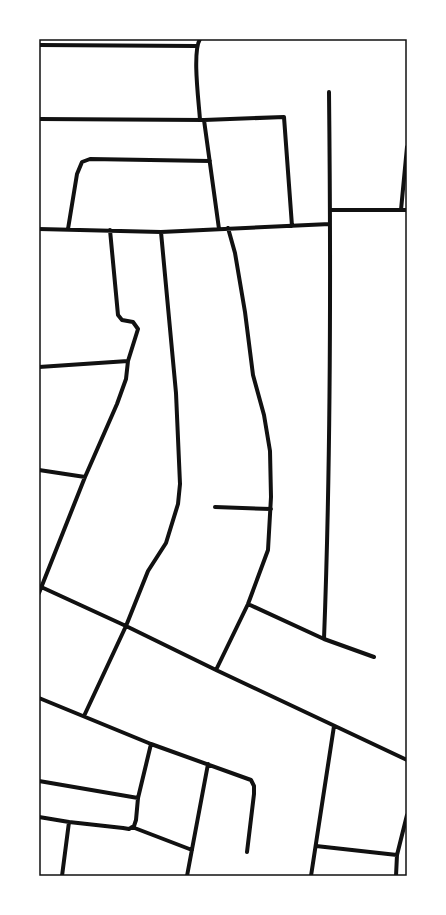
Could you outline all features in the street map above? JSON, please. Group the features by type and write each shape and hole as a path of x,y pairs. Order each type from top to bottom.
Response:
{"street":[{"path":"200,39 196,46 196,70 202,120 210,161 219,229"},
{"path":"39,45 196,46"},
{"path":"324,639 329,432 329,92"},
{"path":"39,119 202,120 284,117 292,226"},
{"path":"401,210 407,147"},
{"path":"68,229 77,174 82,162 90,159 210,161"},
{"path":"330,210 407,210"},
{"path":"39,229 161,232 330,224"},
{"path":"216,670 248,604 268,550 270,509 270,451 264,416 253,375 245,312 235,253 228,228"},
{"path":"39,593 85,476 117,404 126,379 128,361 138,329 133,322 122,320 118,315 110,230"},
{"path":"84,716 126,626 148,571 166,543 178,504 180,484 176,393 161,232"},
{"path":"39,367 128,361"},
{"path":"39,470 85,476"},
{"path":"215,507 270,509"},
{"path":"41,587 407,760"},
{"path":"248,604 324,639 374,657"},
{"path":"39,698 151,744 251,780 253,783 254,794 247,852"},
{"path":"312,876 334,726"},
{"path":"132,827 134,826 136,820 138,798 151,744"},
{"path":"187,876 208,764"},
{"path":"39,781 138,798"},
{"path":"396,876 397,855 407,815"},
{"path":"39,817 123,828 132,827 192,850"},
{"path":"62,876 69,822"},
{"path":"316,846 397,855"}]}
